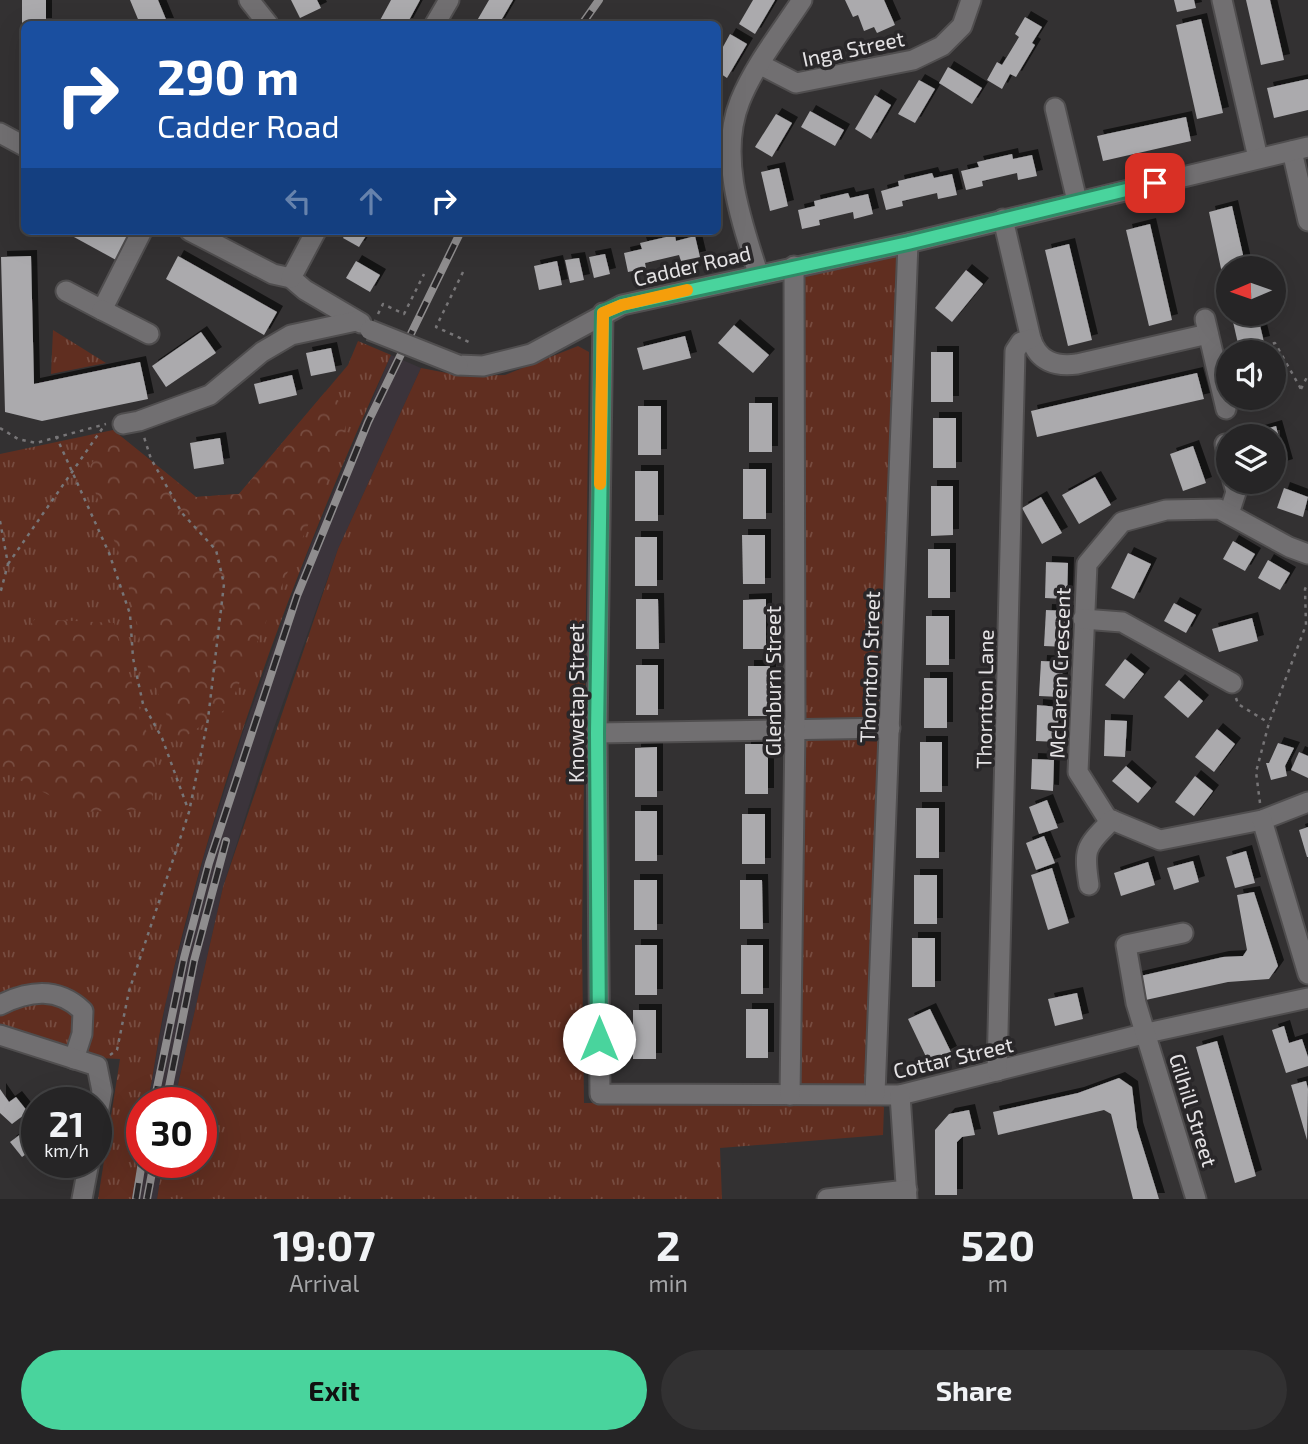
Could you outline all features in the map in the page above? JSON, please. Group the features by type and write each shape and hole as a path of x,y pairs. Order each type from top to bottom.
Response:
{"street":[{"path":"249,0 266,21"},
{"path":"437,21 449,0"},
{"path":"758,273 737,206 731,151 733,121 740,99 802,0"},
{"name":"Inga Street","path":"761,65 796,83 913,60 942,46 962,26 971,0"},
{"path":"1222,0 1258,158"},
{"path":"1055,108 1077,201"},
{"path":"0,133 21,144"},
{"path":"1300,149 1308,221"},
{"name":"Cadder Road","path":"198,235 273,274 291,278 305,290 363,325 458,365 483,366 531,354 622,305 758,273 908,243 1300,149"},
{"path":"1003,219 1031,339 1041,357 1061,366 1206,326 1216,368"},
{"path":"102,310 140,235"},
{"path":"291,278 314,235"},
{"name":"Thornton Street","path":"875,1094 908,243"},
{"name":"Glenburn Street","path":"790,1095 795,728 794,266"},
{"path":"66,290 149,334"},
{"name":"Knowetap Street","path":"600,1094 597,733 603,313"},
{"path":"123,423 210,395 262,352 291,335 363,325"},
{"name":"Thornton Lane","path":"997,1071 1015,351 1021,342 1031,339"},
{"path":"1229,514 1235,494"},
{"name":"McLaren Crescent","path":"1308,554 1289,547 1219,509 1166,510 1122,522 1087,564 1078,772 1107,818 1160,840 1262,820 1308,802"},
{"path":"1083,619 1122,622 1232,683"},
{"path":"597,733 795,728 890,729"},
{"path":"1090,885 1085,857 1089,844 1112,820"},
{"path":"1262,820 1308,974"},
{"name":"Gilhill Street","path":"1183,933 1126,946 1136,1003 1196,1199"},
{"path":"0,1005 20,995 44,992 69,998 83,1011 82,1034 74,1059"},
{"name":"Cottar Street","path":"600,1094 900,1095 1147,1033 1308,998"},
{"path":"0,1035 97,1066 101,1087"},
{"path":"827,1199 907,1194 900,1095"},
{"path":"82,1199 86,1178"}],"path":[{"path":"463,272 436,327 469,342"},
{"path":"383,304 404,314 424,274"},
{"path":"1286,362 1301,389 1308,375"},
{"path":"0,428 18,439 36,443 56,436 123,423"},
{"path":"0,594 8,564 74,472 123,423"},
{"path":"97,1066 117,1050 130,991 189,812 208,719 224,584 216,550 182,513 151,459 123,423"},
{"path":"56,436 109,553 130,614 133,658 143,704 162,738 189,812"},
{"path":"0,521 8,564"},
{"path":"1262,820 1256,772 1269,723 1306,625 1305,589 1308,583"},
{"path":"1232,683 1238,704 1269,723"}],"shaded area":[{"path":"391,355 421,368 338,549 271,736 223,887 177,1087 151,1087 167,995 205,852 242,735 308,552"},
{"path":"136,1178 160,1178 157,1199 132,1199"}],"green space":[{"path":"904,246 888,727 797,727 796,270"},
{"path":"53,330 106,363 51,374"},
{"path":"358,341 391,355 324,510 236,749 188,911 165,1007 151,1087 126,1087 126,1178 136,1178 132,1199 98,1199 101,1178 112,1178 112,1110 120,1059 37,1055 0,1041 0,454 113,430 196,497 239,494 348,365"},
{"path":"578,346 589,352 582,941 584,1103 794,1102 797,730 888,729 870,1103 884,1107 883,1135 720,1148 722,1199 157,1199 160,1178 217,1178 217,1087 177,1087 223,887 338,549 421,368 463,376 505,375"},
{"path":"325,392 351,409 332,470 229,707 177,742 143,654 124,566 87,471 113,430 196,497 239,494"},
{"path":"35,619 114,623 157,767 151,809 82,812 0,770 0,661"}],"building":[{"path":"22,0 46,0 46,21 22,21"},
{"path":"130,0 158,0 167,21 139,21"},
{"path":"291,0 317,0 321,8 300,18"},
{"path":"391,0 420,0 409,21 380,21"},
{"path":"489,0 513,0 501,21 477,21"},
{"path":"753,0 775,0 755,34 739,24"},
{"path":"845,0 884,0 895,25 877,33 874,27 864,31 858,15 853,17"},
{"path":"1174,0 1194,0 1196,8 1177,12"},
{"path":"1246,0 1270,0 1284,60 1261,65"},
{"path":"1025,17 1042,27 1016,77 1010,74 1002,89 987,80 997,62 1002,65 1019,37 1015,34"},
{"path":"1201,19 1223,113 1197,119 1176,25"},
{"path":"730,34 747,44 727,78 721,74 721,50"},
{"path":"948,67 982,88 972,104 939,83"},
{"path":"1308,79 1308,110 1274,118 1267,88"},
{"path":"919,80 935,89 915,123 898,114"},
{"path":"875,95 891,105 871,139 855,129"},
{"path":"810,111 844,130 835,146 801,127"},
{"path":"776,114 792,123 772,157 755,147"},
{"path":"1186,117 1191,141 1103,161 1097,136"},
{"path":"1012,154 1013,159 1032,155 1037,176 1018,180 1017,173 982,181 983,186 966,190 961,171 979,167 977,162"},
{"path":"779,168 788,206 770,211 761,172"},
{"path":"932,173 934,178 952,174 957,195 938,199 937,193 902,201 903,206 886,210 881,191 899,186 898,181"},
{"path":"848,193 850,198 868,194 873,214 854,219 853,212 819,220 820,225 802,229 798,210 815,206 814,201"},
{"path":"1232,206 1243,256 1218,256 1209,212"},
{"path":"1150,224 1172,320 1149,326 1126,230"},
{"path":"70,235 128,237 116,260"},
{"path":"345,235 366,235 359,247 343,238"},
{"path":"675,235 676,241 695,236 700,257 681,261 679,255 645,263 646,268 628,272 624,253 642,249 640,243"},
{"path":"1069,244 1092,340 1068,346 1045,250"},
{"path":"605,254 610,274 594,278 589,257"},
{"path":"31,256 34,384 140,362 148,399 42,421 5,412 1,257"},
{"path":"178,256 277,312 264,335 166,279"},
{"path":"579,258 584,280 570,283 565,260"},
{"path":"356,261 380,275 370,292 346,278"},
{"path":"557,261 562,285 539,290 534,266"},
{"path":"966,270 983,284 952,322 935,308"},
{"path":"734,325 769,355 753,373 718,343"},
{"path":"1234,326 1260,326 1264,340 1237,340"},
{"path":"201,332 216,353 166,387 152,366"},
{"path":"685,336 691,358 643,370 637,348"},
{"path":"331,348 336,371 311,376 306,353"},
{"path":"931,352 953,352 953,402 931,402"},
{"path":"1197,373 1204,399 1037,437 1031,411"},
{"path":"292,375 297,395 259,404 254,384"},
{"path":"749,403 772,403 772,452 749,452"},
{"path":"638,406 661,406 661,455 638,455"},
{"path":"933,418 956,418 956,468 933,468"},
{"path":"220,438 224,464 194,469 190,443"},
{"path":"1193,446 1206,483 1183,491 1170,454"},
{"path":"743,469 766,469 766,519 743,519"},
{"path":"635,471 658,471 658,521 635,521"},
{"path":"1095,477 1111,505 1079,524 1062,495"},
{"path":"931,486 953,486 953,535 931,536"},
{"path":"1286,489 1308,497 1303,517 1277,508 1282,494 1286,494"},
{"path":"1041,497 1062,533 1042,544 1022,508"},
{"path":"742,535 765,535 765,584 743,584"},
{"path":"635,537 657,537 657,586 635,586"},
{"path":"1233,541 1255,554 1245,571 1223,559"},
{"path":"928,549 950,549 950,598 928,598"},
{"path":"1128,553 1151,564 1134,599 1111,588"},
{"path":"1268,560 1290,573 1280,590 1258,578"},
{"path":"1046,562 1068,563 1067,599 1045,598"},
{"path":"636,599 658,599 659,649 636,649"},
{"path":"766,599 766,649 743,649 743,600"},
{"path":"1174,603 1196,615 1186,633 1164,621"},
{"path":"1046,610 1068,611 1066,647 1044,646"},
{"path":"926,616 949,616 949,665 926,665"},
{"path":"1252,618 1258,641 1219,652 1212,629"},
{"path":"1125,659 1144,674 1124,699 1105,685"},
{"path":"1041,661 1063,662 1061,697 1039,696"},
{"path":"636,665 658,665 658,715 636,715"},
{"path":"748,666 770,666 770,716 748,716"},
{"path":"924,678 947,678 947,728 924,728"},
{"path":"1179,680 1203,701 1188,718 1164,697"},
{"path":"1037,705 1059,707 1057,742 1036,741"},
{"path":"1105,720 1127,721 1125,757 1104,756"},
{"path":"1217,729 1235,744 1214,772 1195,757"},
{"path":"920,742 942,742 942,792 920,792"},
{"path":"1278,743 1294,748 1285,766 1287,776 1271,780 1266,763 1269,763"},
{"path":"745,744 768,744 768,794 745,794"},
{"path":"657,747 657,797 635,797 635,748"},
{"path":"1299,752 1308,756 1308,778 1291,770"},
{"path":"1032,759 1054,760 1053,791 1031,789"},
{"path":"1126,766 1151,788 1138,803 1112,781"},
{"path":"1195,776 1213,791 1194,816 1175,802"},
{"path":"1047,800 1058,828 1039,834 1029,807"},
{"path":"916,808 939,808 939,858 916,858"},
{"path":"635,811 657,811 657,861 635,861"},
{"path":"742,814 765,814 765,864 742,864"},
{"path":"1308,827 1308,857 1307,857 1299,830"},
{"path":"1044,836 1055,863 1036,870 1026,843"},
{"path":"1246,851 1255,883 1235,888 1226,857"},
{"path":"1193,861 1199,882 1174,890 1167,868"},
{"path":"1148,862 1155,885 1121,896 1114,873"},
{"path":"1052,868 1069,923 1048,930 1031,875"},
{"path":"914,875 937,875 937,924 914,924"},
{"path":"634,880 657,880 657,930 634,930"},
{"path":"740,880 762,880 763,929 740,929"},
{"path":"1254,892 1278,966 1269,979 1228,982 1141,1001 1136,977 1223,957 1243,956 1247,950 1237,895"},
{"path":"912,938 935,938 935,987 912,987"},
{"path":"635,945 657,945 657,995 635,995"},
{"path":"741,945 763,945 763,994 741,994"},
{"path":"1077,993 1083,1019 1055,1026 1048,999"},
{"path":"746,1009 768,1009 768,1058 746,1058"},
{"path":"930,1009 951,1052 929,1063 908,1019"},
{"path":"633,1010 656,1010 656,1059 633,1059"},
{"path":"1284,1026 1289,1043 1302,1039 1308,1057 1308,1066 1286,1073 1272,1030"},
{"path":"1217,1041 1256,1176 1235,1183 1196,1047"},
{"path":"1119,1078 1132,1087 1137,1128 1159,1199 1133,1199 1111,1114 1104,1110 998,1135 993,1112 1078,1093"},
{"path":"1306,1081 1308,1089 1307,1140 1291,1085"},
{"path":"0,1089 9,1102 16,1097 21,1103 21,1117 12,1124 0,1113"},
{"path":"969,1110 975,1135 962,1137 957,1142 957,1195 935,1195 935,1130 949,1114"},
{"path":"21,1134 21,1156 10,1142"}],"railway":[{"path":"584,21 599,0"},
{"path":"157,1087 184,958 209,863 297,596 368,422 459,235"},
{"path":"169,1087 194,961 226,841"},
{"path":"136,1199 139,1178"},
{"path":"147,1199 151,1178"}],"slow traffic":[{"path":"600,484 603,313 622,305 687,290"}],"route":[{"path":"599,1039 597,733 603,313 622,305 758,273 908,243 1155,183"}]}
